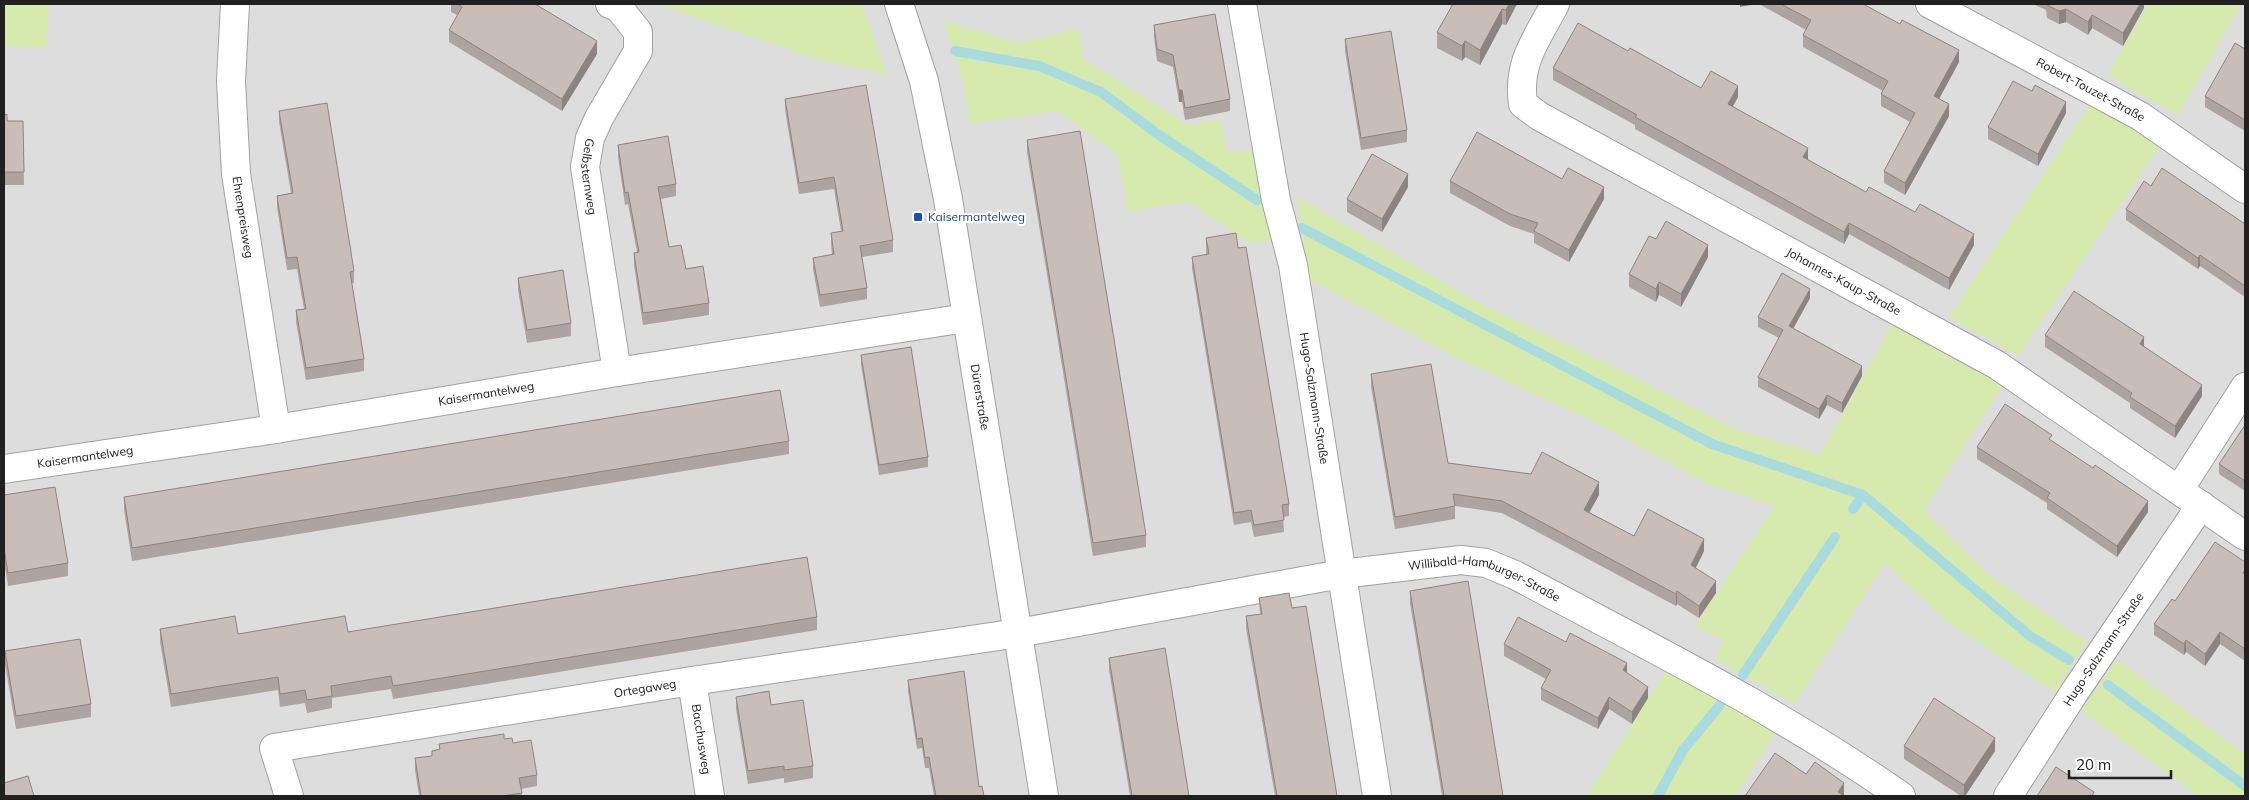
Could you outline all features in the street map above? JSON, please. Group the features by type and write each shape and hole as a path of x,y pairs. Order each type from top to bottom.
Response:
{"street":[{"name":"Ehrenpreisweg","path":"235,4 231,81 236,174 276,429"},
{"name":"Gelbsternweg","path":"610,4 619,8 638,32 638,51 599,118 590,138 585,167 617,372"},
{"name":"Dürerstraße","path":"899,4 924,81 948,199 1044,796"},
{"name":"Hugo-Salzmann-Straße","path":"1242,4 1276,200 1293,265 1377,796"},
{"name":"Johannes-Kaup-Straße","path":"1555,4 1524,64 1520,86 1523,104 1548,120 1997,364 2245,536"},
{"name":"Robert-Touzet-Straße","path":"1930,4 2140,116 2245,189"},
{"name":"Kaisermantelweg","path":"4,469 276,429 617,372 966,318"},
{"name":"Hugo-Salzmann-Straße","path":"2008,796 2079,686 2190,498 2245,387"},
{"name":"Willibald-Hamburger-Straße","path":"1018,633 1341,574 1461,560 1494,566 1516,575 1747,699 1819,742 1901,796"},
{"name":"Ortegaweg","path":"289,796 274,748 692,681 1018,633"},
{"name":"Bacchusweg","path":"692,681 710,796"}],"shaded area":[{"path":"4,4 2245,4 2245,796 4,796"}],"green space":[{"path":"4,4 49,4 47,47 4,48"},
{"path":"657,4 862,4 887,75 816,59"},
{"path":"2149,4 2242,4 2178,115 2107,75"},
{"path":"944,21 1018,43 1079,29 1083,59 1188,125 1220,120 1227,153 1254,150 1272,240 1250,243 1188,202 1127,212 1118,155 1058,111 970,124 962,79"},
{"path":"2091,103 2161,145 2018,356 1949,317"},
{"path":"1297,197 1477,302 1608,364 1733,428 1820,455 1893,323 2003,385 1924,511 1988,574 2087,642 2055,693 1949,623 1885,563 1795,704 1715,659 1723,641 1695,626 1775,506 1707,484 1599,424 1454,357 1309,279"},
{"path":"2117,660 2245,754 2245,796 2199,796 2081,711"},
{"path":"1666,671 1777,731 1735,796 1587,796"}],"building":[{"path":"458,4 535,4 597,41 562,99 449,30 462,7"},
{"path":"1453,4 1509,4 1506,10 1502,9 1480,50 1465,41 1462,46 1437,32"},
{"path":"1781,4 1863,4 1900,24 1902,20 1959,50 1934,96 1949,104 1905,183 1884,171 1915,113 1881,94 1888,81 1803,35 1811,20"},
{"path":"2047,4 2140,4 2123,33 2092,15 2088,22 2066,9 2059,11"},
{"path":"1215,14 1230,99 1185,108 1182,90 1179,90 1173,55 1157,49 1154,25"},
{"path":"1578,23 1628,51 1630,48 1701,88 1711,71 1738,86 1728,104 1808,148 1803,157 1866,192 1869,187 1915,212 1920,204 1974,234 1949,278 1849,223 1844,232 1635,117 1637,115 1553,68"},
{"path":"1391,31 1407,130 1361,138 1345,39"},
{"path":"2235,43 2245,49 2245,120 2205,96"},
{"path":"2013,81 2032,91 2035,85 2066,102 2038,154 1988,127"},
{"path":"866,85 893,240 860,246 867,288 820,295 813,258 834,254 831,233 843,231 834,177 799,183 785,99"},
{"path":"327,103 354,271 350,272 364,359 306,368 296,310 306,309 297,257 287,258 277,196 293,193 279,111"},
{"path":"7,114 7,121 23,121 24,172 4,172 4,115"},
{"path":"1080,131 1146,535 1093,543 1027,140"},
{"path":"1477,132 1562,179 1568,168 1604,187 1569,250 1534,231 1538,223 1510,214 1450,181"},
{"path":"668,136 676,184 658,187 669,247 681,245 686,269 703,266 709,303 643,313 634,253 639,252 628,192 625,193 618,145"},
{"path":"1372,154 1408,174 1382,219 1347,199"},
{"path":"2162,168 2245,224 2245,286 2200,255 2198,258 2126,209 2144,181 2151,186"},
{"path":"1666,221 1708,245 1681,294 1659,282 1656,289 1629,274 1649,236 1656,239"},
{"path":"1236,233 1238,248 1246,247 1289,504 1282,505 1284,520 1254,525 1251,510 1234,513 1192,257 1209,254 1206,238"},
{"path":"563,270 571,323 527,330 518,278"},
{"path":"1782,273 1810,289 1789,326 1862,366 1842,403 1827,395 1819,409 1758,377 1783,330 1758,317"},
{"path":"2074,291 2144,337 2140,344 2202,385 2175,426 2130,397 2132,393 2045,335"},
{"path":"911,347 928,457 879,465 861,355"},
{"path":"1431,364 1448,463 1531,474 1542,452 1599,482 1584,510 1634,536 1648,509 1704,539 1691,565 1716,581 1699,606 1677,591 1676,594 1502,501 1453,494 1455,506 1395,517 1371,374"},
{"path":"780,390 789,441 132,548 124,497"},
{"path":"2005,404 2052,435 2049,439 2093,468 2095,465 2148,501 2117,546 2047,498 2050,493 1977,447"},
{"path":"2245,425 2245,481 2219,464"},
{"path":"55,487 68,563 8,573 4,548 4,495"},
{"path":"2215,542 2245,562 2243,573 2245,574 2245,649 2220,632 2205,654 2186,640 2184,644 2154,624 2172,599 2175,601"},
{"path":"807,557 817,617 393,686 391,676 331,686 332,696 307,700 305,690 280,694 278,677 171,694 160,629 235,616 238,634 345,616 348,632"},
{"path":"1468,581 1503,796 1444,796 1410,591"},
{"path":"1289,593 1292,608 1306,606 1337,796 1277,796 1246,616 1262,614 1259,598"},
{"path":"1518,617 1566,642 1570,633 1627,663 1623,670 1648,687 1632,712 1609,697 1598,718 1541,688 1551,670 1504,644"},
{"path":"80,639 91,704 16,716 5,651"},
{"path":"1165,648 1189,796 1132,796 1109,658"},
{"path":"964,671 979,787 982,786 984,796 936,796 929,757 925,758 922,738 917,739 908,680"},
{"path":"769,691 771,705 803,700 813,766 784,770 784,766 748,771 736,697"},
{"path":"1934,698 1995,738 1964,785 1904,746"},
{"path":"504,734 504,739 512,738 513,743 531,740 537,775 519,778 522,793 502,796 421,796 415,758 432,756 432,751 440,749 439,744"},
{"path":"1775,753 1806,774 1815,762 1844,783 1838,792 1844,796 1745,796"},
{"path":"2056,767 2094,792 2092,796 2037,796"},
{"path":"28,776 34,796 4,796 4,783"}],"waterway":[{"path":"955,51 1039,66 1101,92 1159,135 1257,200"},
{"path":"1302,228 1712,444 1863,495 2030,636 2069,660"},
{"path":"1853,509 1863,495"},
{"path":"1743,675 1835,537"},
{"path":"2108,685 2245,786"},
{"path":"1658,796 1683,750 1720,705"}],"place":[{"name":"Kaisermantelweg","path":"918,217"}]}
